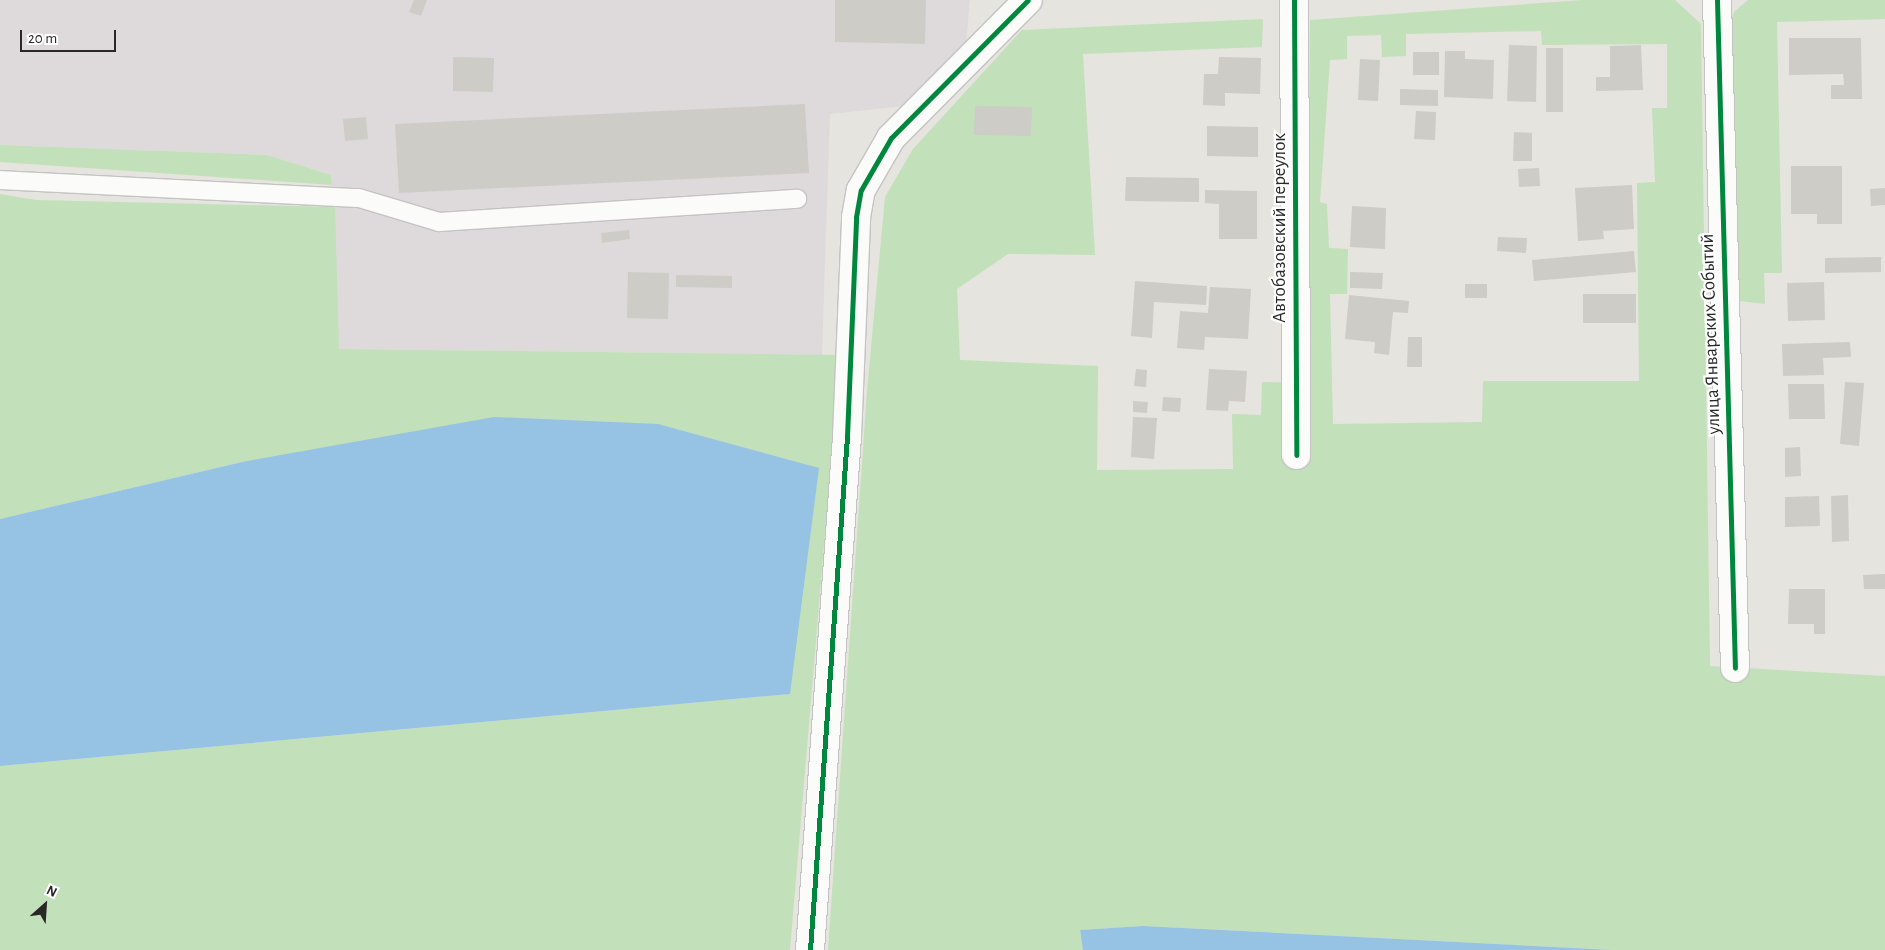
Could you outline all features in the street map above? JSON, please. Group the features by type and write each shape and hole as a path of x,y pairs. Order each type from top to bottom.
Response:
{"street":[{"path":"810,950 847,436 856,217 861,190 891,138 1028,0"},
{"name":"Автобазовский переулок","path":"1294,0 1296,455"},
{"name":"улица Январских Событий","path":"1717,0 1735,668"}],"lane":[{"path":"0,180 360,198 439,222 797,199"}],"shaded area":[{"path":"0,0 970,0 966,44 914,105 830,114 822,355 339,349 331,175 267,155 0,145"}],"green space":[{"path":"1583,0 1675,0 1701,24 1710,666 1885,676 1885,950 1613,950 1143,926 1080,930 1083,950 828,950 867,391 885,197 913,149 1022,30 1263,19 1262,47 1083,54 1095,255 1008,254 957,289 960,360 1098,366 1097,470 1233,469 1232,414 1261,415 1262,382 1307,383 1310,20","holes":["1541,31 1542,45 1667,44 1667,108 1652,108 1655,182 1637,183 1639,381 1483,381 1482,422 1333,424 1330,294 1347,294 1348,249 1329,248 1327,204 1320,202 1330,60 1347,59 1347,36 1381,35 1382,57 1406,56 1406,34"]},
{"path":"1748,0 1885,0 1885,19 1777,22 1782,273 1764,273 1765,304 1730,300 1728,30 1734,12"},
{"path":"0,145 267,155 331,175 332,185 0,162"},
{"path":"0,194 36,200 335,207 339,349 840,355 790,950 0,950 0,766 789,694 242,462 0,519"}],"water":[{"path":"494,417 658,424 819,468 790,694 0,766 0,519 242,462"},
{"path":"1143,926 1613,950 1083,950 1080,930"}],"building":[{"path":"414,0 427,0 421,16 409,12"},
{"path":"835,0 926,0 925,44 835,42"},
{"path":"1789,38 1861,38 1862,99 1831,99 1831,85 1844,85 1843,74 1789,75"},
{"path":"1509,45 1537,46 1536,102 1507,101"},
{"path":"1641,45 1643,90 1596,91 1596,77 1610,77 1610,46"},
{"path":"1546,48 1563,48 1563,112 1546,112"},
{"path":"1445,51 1465,51 1465,59 1494,60 1493,99 1444,97"},
{"path":"1413,52 1439,52 1439,75 1413,75"},
{"path":"453,57 494,58 493,92 453,91"},
{"path":"1219,57 1261,58 1260,94 1225,93 1225,106 1203,105 1204,74 1218,74"},
{"path":"1360,59 1380,60 1378,101 1358,100"},
{"path":"1400,89 1438,90 1438,106 1400,105"},
{"path":"805,104 809,173 399,193 395,124"},
{"path":"975,106 1032,107 1031,136 974,135"},
{"path":"1416,111 1436,112 1435,140 1414,139"},
{"path":"366,117 368,139 345,141 343,119"},
{"path":"1207,126 1258,127 1258,157 1207,156"},
{"path":"1514,132 1532,133 1532,161 1513,161"},
{"path":"1791,166 1842,166 1842,224 1817,224 1817,214 1791,214"},
{"path":"1539,168 1540,186 1519,187 1518,169"},
{"path":"1126,177 1199,178 1199,202 1125,201"},
{"path":"1632,185 1634,229 1603,231 1604,239 1578,241 1575,188"},
{"path":"1885,188 1885,205 1871,206 1870,189"},
{"path":"1205,190 1257,191 1257,239 1219,239 1219,204 1205,203"},
{"path":"1352,206 1386,208 1385,249 1350,247"},
{"path":"629,230 630,239 602,243 601,233"},
{"path":"1498,237 1527,238 1526,253 1497,251"},
{"path":"1634,251 1636,272 1534,281 1532,260"},
{"path":"1881,257 1881,272 1825,273 1825,258"},
{"path":"628,272 669,273 668,319 627,318"},
{"path":"1350,272 1383,273 1382,289 1350,288"},
{"path":"676,275 732,276 732,288 676,287"},
{"path":"1135,281 1207,286 1206,305 1154,302 1152,338 1131,336"},
{"path":"1824,282 1825,320 1788,321 1787,283"},
{"path":"1465,284 1487,284 1487,298 1465,298"},
{"path":"1210,287 1251,289 1248,339 1205,337 1204,350 1177,348 1180,311 1208,313"},
{"path":"1583,294 1636,294 1636,323 1583,323"},
{"path":"1349,295 1409,301 1408,313 1393,312 1389,355 1374,353 1375,342 1345,339"},
{"path":"1408,337 1422,337 1422,367 1407,367"},
{"path":"1850,342 1851,357 1823,358 1824,375 1783,376 1782,344"},
{"path":"1136,369 1147,370 1146,387 1134,386"},
{"path":"1209,369 1247,371 1245,402 1229,401 1228,411 1206,410"},
{"path":"1845,382 1864,383 1859,446 1840,444"},
{"path":"1788,384 1824,384 1825,419 1789,419"},
{"path":"1163,397 1181,398 1180,412 1162,411"},
{"path":"1133,401 1148,402 1147,413 1133,412"},
{"path":"1133,417 1157,418 1154,459 1131,457"},
{"path":"1800,447 1801,476 1785,477 1785,448"},
{"path":"1848,495 1849,541 1832,542 1831,496"},
{"path":"1819,496 1820,526 1785,527 1785,497"},
{"path":"1885,574 1885,589 1864,589 1863,575"},
{"path":"1789,589 1825,589 1825,634 1814,634 1814,624 1788,624"}],"cycle path":[{"path":"810,950 847,436 856,217 861,190 891,138 1028,0"},
{"path":"1294,0 1296,455"},
{"path":"1717,0 1735,668"}]}
